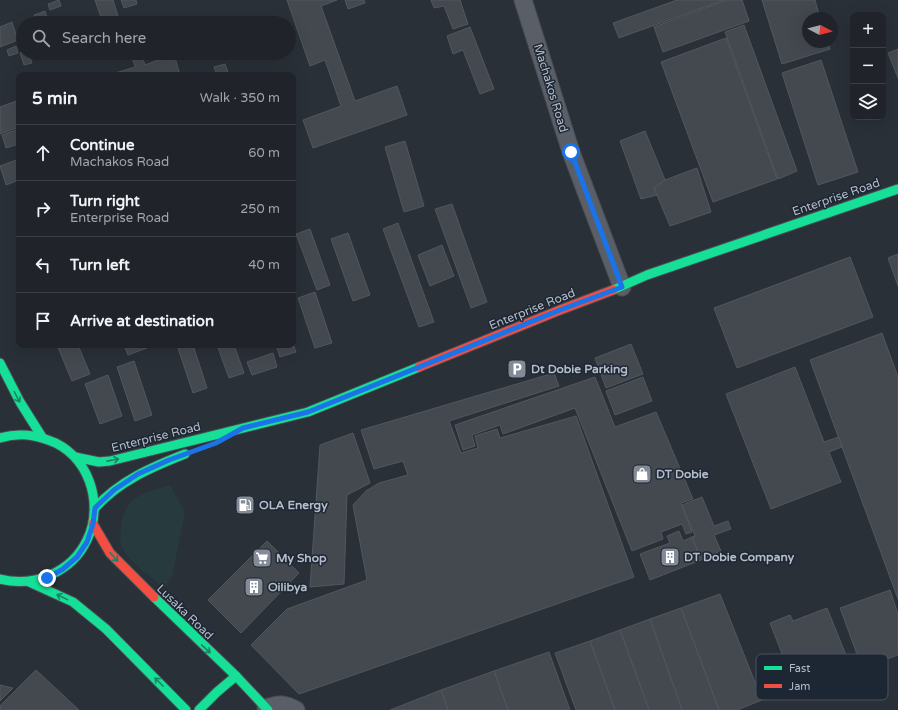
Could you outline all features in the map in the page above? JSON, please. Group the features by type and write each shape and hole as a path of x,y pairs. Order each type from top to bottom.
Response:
{"main road":[{"name":"Enterprise Road","path":"75,457 99,462 110,461 308,412 560,310 622,287 647,275 898,189"},
{"path":"0,362 20,402 42,437"},
{"name":"Enterprise Road","path":"209,446 243,428"},
{"path":"0,438 24,434 42,437 60,444 75,457 86,472 93,490 95,508 93,524 87,542 77,557 63,569 47,578 29,582 16,582 0,579"},
{"name":"Enterprise Road","path":"95,508 114,490 138,474 197,450"},
{"name":"Lusaka Road","path":"93,524 110,553 236,676 267,709"},
{"path":"29,582 73,602 106,629 186,710"},
{"path":"199,710 236,676"}],"street":[{"name":"Machakos Road","path":"523,0 571,152 622,287"},
{"path":"267,709 278,705 287,705 296,710"}],"green space":[{"path":"170,485 185,512 172,577 164,588 129,557 121,545 120,536 123,517 126,508 131,502 137,497"}],"building":[{"path":"59,0 61,6 50,10 48,4"},
{"path":"95,0 113,0 118,16 101,16"},
{"path":"121,0 136,0 137,4 124,8"},
{"path":"287,0 337,0 321,6 355,101 397,86 407,115 313,148 303,120 341,106 325,60 310,66 296,26 296,16 293,16"},
{"path":"345,0 364,0 365,3 348,9"},
{"path":"431,0 460,0 468,24 453,29 444,6 434,8"},
{"path":"677,0 724,0 619,38 613,23"},
{"path":"727,0 742,0 749,21 663,52 654,27"},
{"path":"762,0 815,0 818,12 802,12 802,48 830,49 782,64"},
{"path":"45,11 46,16 34,16"},
{"path":"12,22 16,34 16,41 0,47 0,27"},
{"path":"744,25 797,171 778,179 725,32"},
{"path":"470,27 494,89 480,94 463,50 453,54 447,36"},
{"path":"726,38 777,179 713,202 661,62"},
{"path":"16,46 16,54 9,56 7,50"},
{"path":"898,49 898,78 888,53"},
{"path":"22,60 31,60 32,63 24,65"},
{"path":"133,60 143,60 145,65 158,60 176,60 179,72 119,72 135,67"},
{"path":"821,60 858,172 818,185 782,73"},
{"path":"225,64 228,72 216,72 214,67"},
{"path":"16,101 16,128 0,134 0,107"},
{"path":"16,130 16,145 6,148 2,135"},
{"path":"645,131 665,180 654,188 657,195 641,199 620,141"},
{"path":"405,141 424,206 404,212 385,147"},
{"path":"16,160 16,181 6,185 0,166"},
{"path":"697,168 711,212 670,226 654,188 665,180"},
{"path":"452,204 487,302 471,308 435,209"},
{"path":"398,223 434,322 419,327 383,229"},
{"path":"310,229 330,285 317,290 296,234"},
{"path":"348,233 370,295 353,301 331,239"},
{"path":"442,245 454,276 430,286 418,255"},
{"path":"898,254 898,286 888,258"},
{"path":"850,257 873,317 737,368 714,308"},
{"path":"315,292 332,343 315,348 298,298"},
{"path":"882,333 898,377 898,599 810,360"},
{"path":"631,344 643,374 606,388 595,358"},
{"path":"58,348 79,348 90,374 72,381"},
{"path":"125,348 147,348 128,355"},
{"path":"178,348 194,348 207,388 193,393"},
{"path":"218,348 235,348 244,373 229,378"},
{"path":"277,348 294,348 296,352 280,357"},
{"path":"273,353 277,367 252,375 247,362"},
{"path":"134,361 152,415 135,421 117,367"},
{"path":"795,367 824,442 839,437 842,447 829,452 841,482 771,509 726,394"},
{"path":"554,373 559,386 449,421 461,453 478,448 475,436 497,429 500,438 576,416 634,577 299,694 251,645 287,609 367,580 353,505 366,491 379,483 408,475 403,461 374,469 361,430"},
{"path":"108,375 122,416 100,424 85,384"},
{"name":"DT Dobie","path":"595,377 615,427 656,412 693,499 681,503 692,532 686,534 682,524 661,532 663,539 632,551 575,408 503,434 500,425 472,435 475,446 463,450 455,425"},
{"path":"643,377 652,401 615,415 606,391"},
{"path":"353,433 370,483 347,495 344,584 310,587 320,445"},
{"name":"DT Dobie Company","path":"702,497 714,526 728,521 731,529 714,535 721,551 701,560 692,537 695,536 682,505"},
{"name":"DT Dobie Company","path":"679,531 683,541 692,537 701,560 650,580 640,554 670,543 667,536"},
{"name":"Oilibya","path":"267,541 299,573 241,633 208,600"},
{"path":"890,590 898,614 898,655 888,659 888,654 857,654 840,608"},
{"name":"DT Dobie Company","path":"720,594 756,685 756,700 762,700 737,710 719,710 681,608"},
{"path":"681,608 719,710 682,710 650,619"},
{"path":"827,608 846,654 782,654 770,623 790,615 793,621"},
{"path":"650,619 682,710 649,710 620,630"},
{"path":"620,630 649,710 615,710 590,641"},
{"path":"590,641 615,710 576,710 555,653"},
{"path":"549,652 570,710 508,710 494,671"},
{"path":"36,670 79,710 0,710 0,706"},
{"path":"494,671 508,710 448,710 441,690"},
{"path":"0,685 13,688 0,701"},
{"path":"441,690 448,710 390,710"}],"traffic: fast":[{"path":"613,290 647,275 898,189"},
{"path":"0,363 20,402 42,437"},
{"path":"75,457 99,462 110,461 308,412 419,367"},
{"path":"0,438 12,435 36,436 62,447 74,456 83,468 89,481 93,496 94,511 92,526 87,540 72,561 62,569 39,579 26,581 0,579"},
{"path":"95,508 104,498 125,482 160,464 185,454"},
{"path":"29,582 73,602 106,629 186,710"},
{"path":"154,597 236,676 268,710"},
{"path":"199,710 236,676"}],"traffic: jam":[{"path":"419,367 613,290"},
{"path":"93,524 110,553 154,597"}],"place":[{"name":"Dt Dobie Parking","path":"517,369"},
{"name":"DT Dobie","path":"642,474"},
{"name":"OLA Energy","path":"245,505"},
{"name":"DT Dobie Company","path":"670,557"},
{"name":"My Shop","path":"262,558"},
{"name":"Oilibya","path":"254,587"}],"route":[{"path":"47,578 63,569 77,557 87,542 93,524 95,508 114,490 138,474 169,460 216,443 243,428 308,412 560,310 622,287 571,152"}]}
